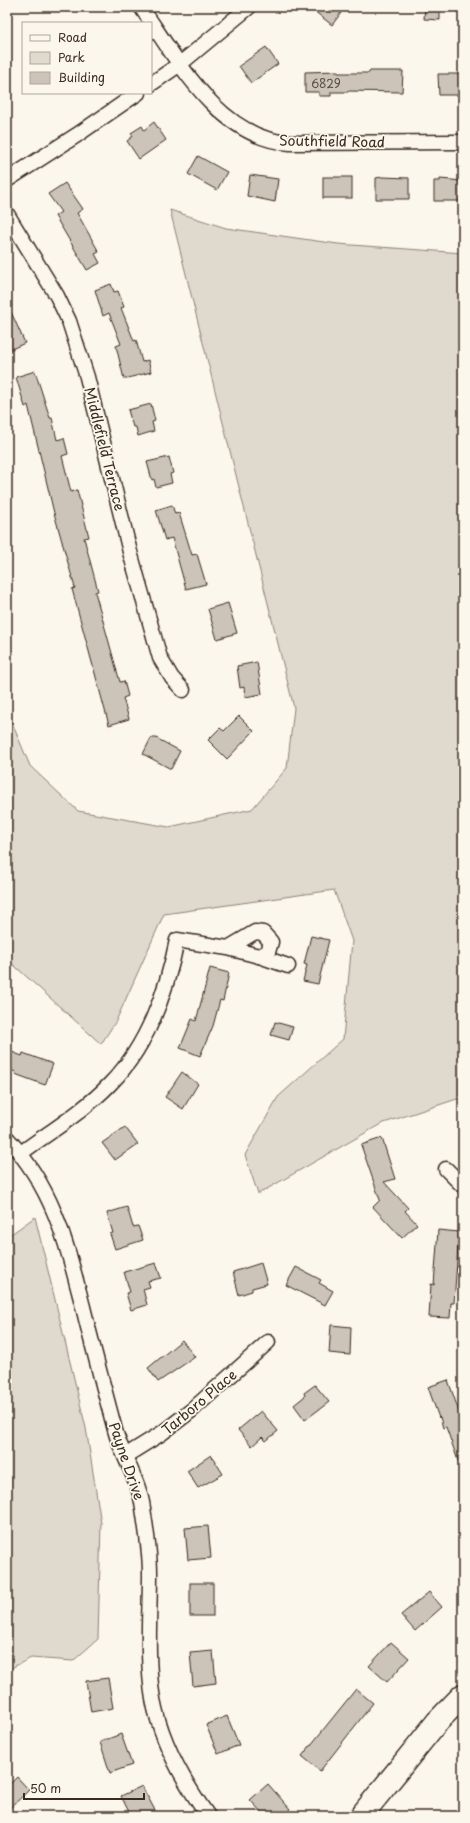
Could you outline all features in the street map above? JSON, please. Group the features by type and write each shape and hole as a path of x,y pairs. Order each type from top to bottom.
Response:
{"main road":[{"path":"361,1816 437,1722 463,1695"}],"street":[{"name":"Southfield Road","path":"142,7 180,64 198,87 226,116 249,131 267,139 290,143 463,142"},
{"path":"152,83 180,64 249,7"},
{"path":"7,180 77,135 137,94"},
{"name":"Middlefield Terrace","path":"7,214 57,296 69,321 88,377 130,552 160,658 172,678 184,690"},
{"path":"228,948 255,932 263,933 271,942 268,952 259,956"},
{"path":"21,1153 85,1107 110,1084 126,1066 155,1013 164,991 177,940 228,948 259,956 288,966"},
{"name":"Payne Drive","path":"7,1138 21,1153 44,1189 56,1214 67,1247 116,1433 135,1479 143,1506 150,1570 149,1648 153,1699 175,1763 190,1791 208,1816"},
{"path":"446,1169 463,1186"},
{"name":"Tarboro Place","path":"125,1456 162,1434 192,1410 268,1342"}],"green space":[{"path":"170,210 226,228 338,244 463,253 463,1097 381,1124 258,1194 245,1155 278,1097 343,1039 352,941 334,890 164,914 116,1021 101,1044 7,959 7,711 30,766 78,811 169,827 252,809 287,768 294,708"},
{"path":"35,1217 86,1428 101,1523 98,1639 73,1661 31,1658 7,1670 7,1237"}],"building":[{"path":"309,7 333,7 341,13 332,25"},
{"path":"425,7 440,7 440,20 424,19"},
{"path":"266,47 278,64 251,83 239,66"},
{"path":"338,71 338,73 369,73 369,71 403,71 402,92 348,91 331,92 331,96 319,96 319,92 305,92 305,72"},
{"path":"438,74 463,74 463,95 439,95"},
{"path":"154,122 166,140 139,159 127,141 133,136 131,133 142,126 144,130"},
{"path":"198,156 227,172 217,190 188,174"},
{"path":"250,175 278,179 275,202 247,196"},
{"path":"323,177 352,177 352,198 323,198"},
{"path":"376,178 409,178 409,199 376,199"},
{"path":"440,179 463,181 463,201 434,201 434,181 440,181"},
{"path":"65,183 83,209 77,213 99,252 95,254 100,263 87,270 55,216 61,212 48,194"},
{"path":"111,284 114,292 118,291 124,307 121,308 134,341 136,340 142,362 148,360 151,372 124,379 116,346 121,344 109,313 103,316 95,290"},
{"path":"7,303 25,343 7,351"},
{"path":"35,371 50,418 52,418 57,440 64,438 68,454 62,456 71,492 77,490 89,537 84,538 98,591 95,592 120,682 124,681 128,696 123,698 129,719 109,725 72,589 75,588 54,513 28,405 25,407 16,377"},
{"path":"151,404 155,421 152,422 154,431 138,436 136,427 133,427 128,410"},
{"path":"169,457 173,473 170,474 172,483 156,487 154,479 152,480 147,462"},
{"path":"172,505 175,514 179,513 192,555 197,554 206,584 186,589 172,538 165,540 156,510"},
{"path":"228,603 237,633 217,639 208,609"},
{"path":"257,662 262,694 245,697 244,687 240,688 237,666"},
{"path":"239,716 254,731 227,759 208,740 220,728 224,731"},
{"path":"151,738 156,738 180,751 171,769 143,754"},
{"path":"311,936 329,940 318,984 303,981 307,965 304,964"},
{"path":"210,968 229,973 223,1001 220,1000 213,1026 200,1056 180,1048 192,1019 196,1021"},
{"path":"275,1022 293,1027 289,1040 271,1035"},
{"path":"7,1050 22,1056 23,1053 53,1064 45,1085 15,1074 16,1072 7,1069"},
{"path":"182,1072 198,1084 183,1109 165,1097"},
{"path":"125,1127 138,1144 115,1160 102,1143"},
{"path":"382,1138 395,1179 384,1182 408,1208 405,1211 417,1224 402,1238 373,1207 380,1200 361,1145"},
{"path":"127,1207 133,1227 138,1226 143,1240 115,1249 110,1234 113,1233 107,1213"},
{"path":"438,1230 459,1232 454,1303 451,1303 450,1318 429,1317 431,1284 434,1285"},
{"path":"156,1263 161,1278 148,1281 150,1287 143,1289 147,1305 131,1310 126,1293 130,1292 124,1272"},
{"path":"261,1263 267,1284 252,1288 252,1291 239,1295 233,1272"},
{"path":"296,1267 321,1280 319,1283 333,1291 325,1305 286,1285"},
{"path":"331,1325 351,1327 350,1355 329,1353"},
{"path":"182,1340 195,1357 158,1382 148,1368"},
{"path":"448,1380 463,1423 463,1469 461,1469 446,1427 443,1428 428,1387"},
{"path":"315,1385 329,1402 305,1420 294,1405 305,1396 304,1393"},
{"path":"261,1411 278,1431 266,1441 262,1437 252,1446 238,1430"},
{"path":"211,1455 223,1474 198,1488 187,1471"},
{"path":"208,1526 211,1558 188,1560 185,1528"},
{"path":"190,1583 213,1583 213,1616 190,1616"},
{"path":"429,1592 442,1607 415,1631 401,1615"},
{"path":"391,1642 409,1658 387,1682 369,1666"},
{"path":"213,1651 216,1683 193,1686 190,1653"},
{"path":"108,1678 113,1708 91,1712 86,1681"},
{"path":"356,1689 373,1703 320,1771 302,1756"},
{"path":"227,1716 239,1745 218,1754 206,1725"},
{"path":"121,1734 132,1765 110,1773 100,1742"},
{"path":"17,1777 29,1790 7,1811 7,1787"},
{"path":"268,1784 290,1809 282,1816 265,1816 250,1800"},
{"path":"142,1786 158,1816 131,1816 121,1796"}]}
